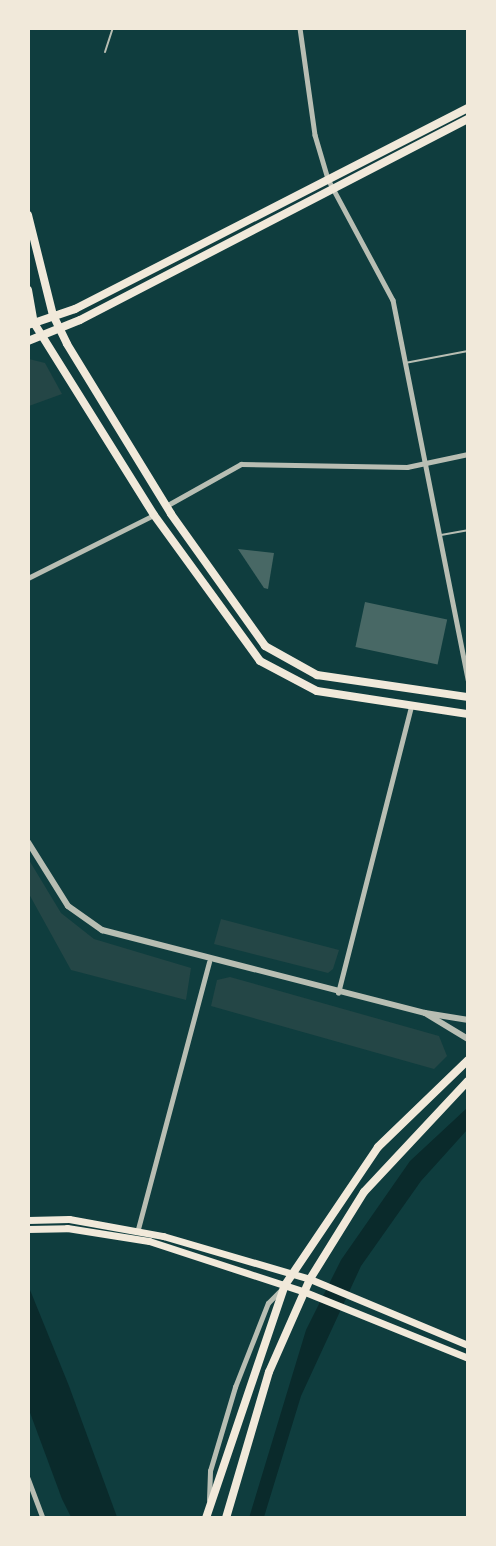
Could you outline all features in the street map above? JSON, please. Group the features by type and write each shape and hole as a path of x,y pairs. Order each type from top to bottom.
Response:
{"main road":[{"path":"31,324 75,309 468,108"},
{"path":"28,341 59,329 468,119"},
{"path":"28,215 53,315 59,329 166,506 249,625 281,659 317,675 468,698"},
{"path":"28,290 31,324 44,335 154,514 266,666 317,691 468,714"},
{"path":"206,1518 285,1285 378,1146 468,1060"},
{"path":"226,1518 269,1372 309,1279 364,1192 468,1081"},
{"path":"28,1220 149,1241 285,1285 468,1358"},
{"path":"28,1229 41,1223 138,1229 309,1279 468,1345"}],"street":[{"path":"300,28 315,135 328,179 388,282 468,680"},
{"path":"166,506 241,464 424,463 468,454"},
{"path":"28,578 154,514"},
{"path":"338,993 411,706"},
{"path":"28,842 68,906 80,916 125,939 338,993 424,1013 468,1020"},
{"path":"138,1229 209,962"},
{"path":"424,1013 468,1039"},
{"path":"28,1478 43,1518"}],"lane":[{"path":"105,52 113,28"},
{"path":"405,363 468,351"},
{"path":"438,536 468,530"}],"shaded area":[{"path":"29,359 45,363 62,394 29,406"},
{"path":"29,860 61,913 94,939 191,968 186,1000 71,970 29,894"},
{"path":"221,919 339,950 333,969 328,973 214,944"},
{"path":"230,977 439,1036 447,1056 434,1069 211,1006 217,980"},
{"path":"467,1108 467,1130 421,1181 361,1266 301,1396 264,1517 249,1518 306,1330 341,1260 410,1161"},
{"path":"28,1285 69,1386 117,1517 71,1517 62,1499 29,1410"}],"building":[{"path":"238,549 274,553 268,589 264,588"},
{"path":"365,602 447,619 438,664 355,647"}]}
